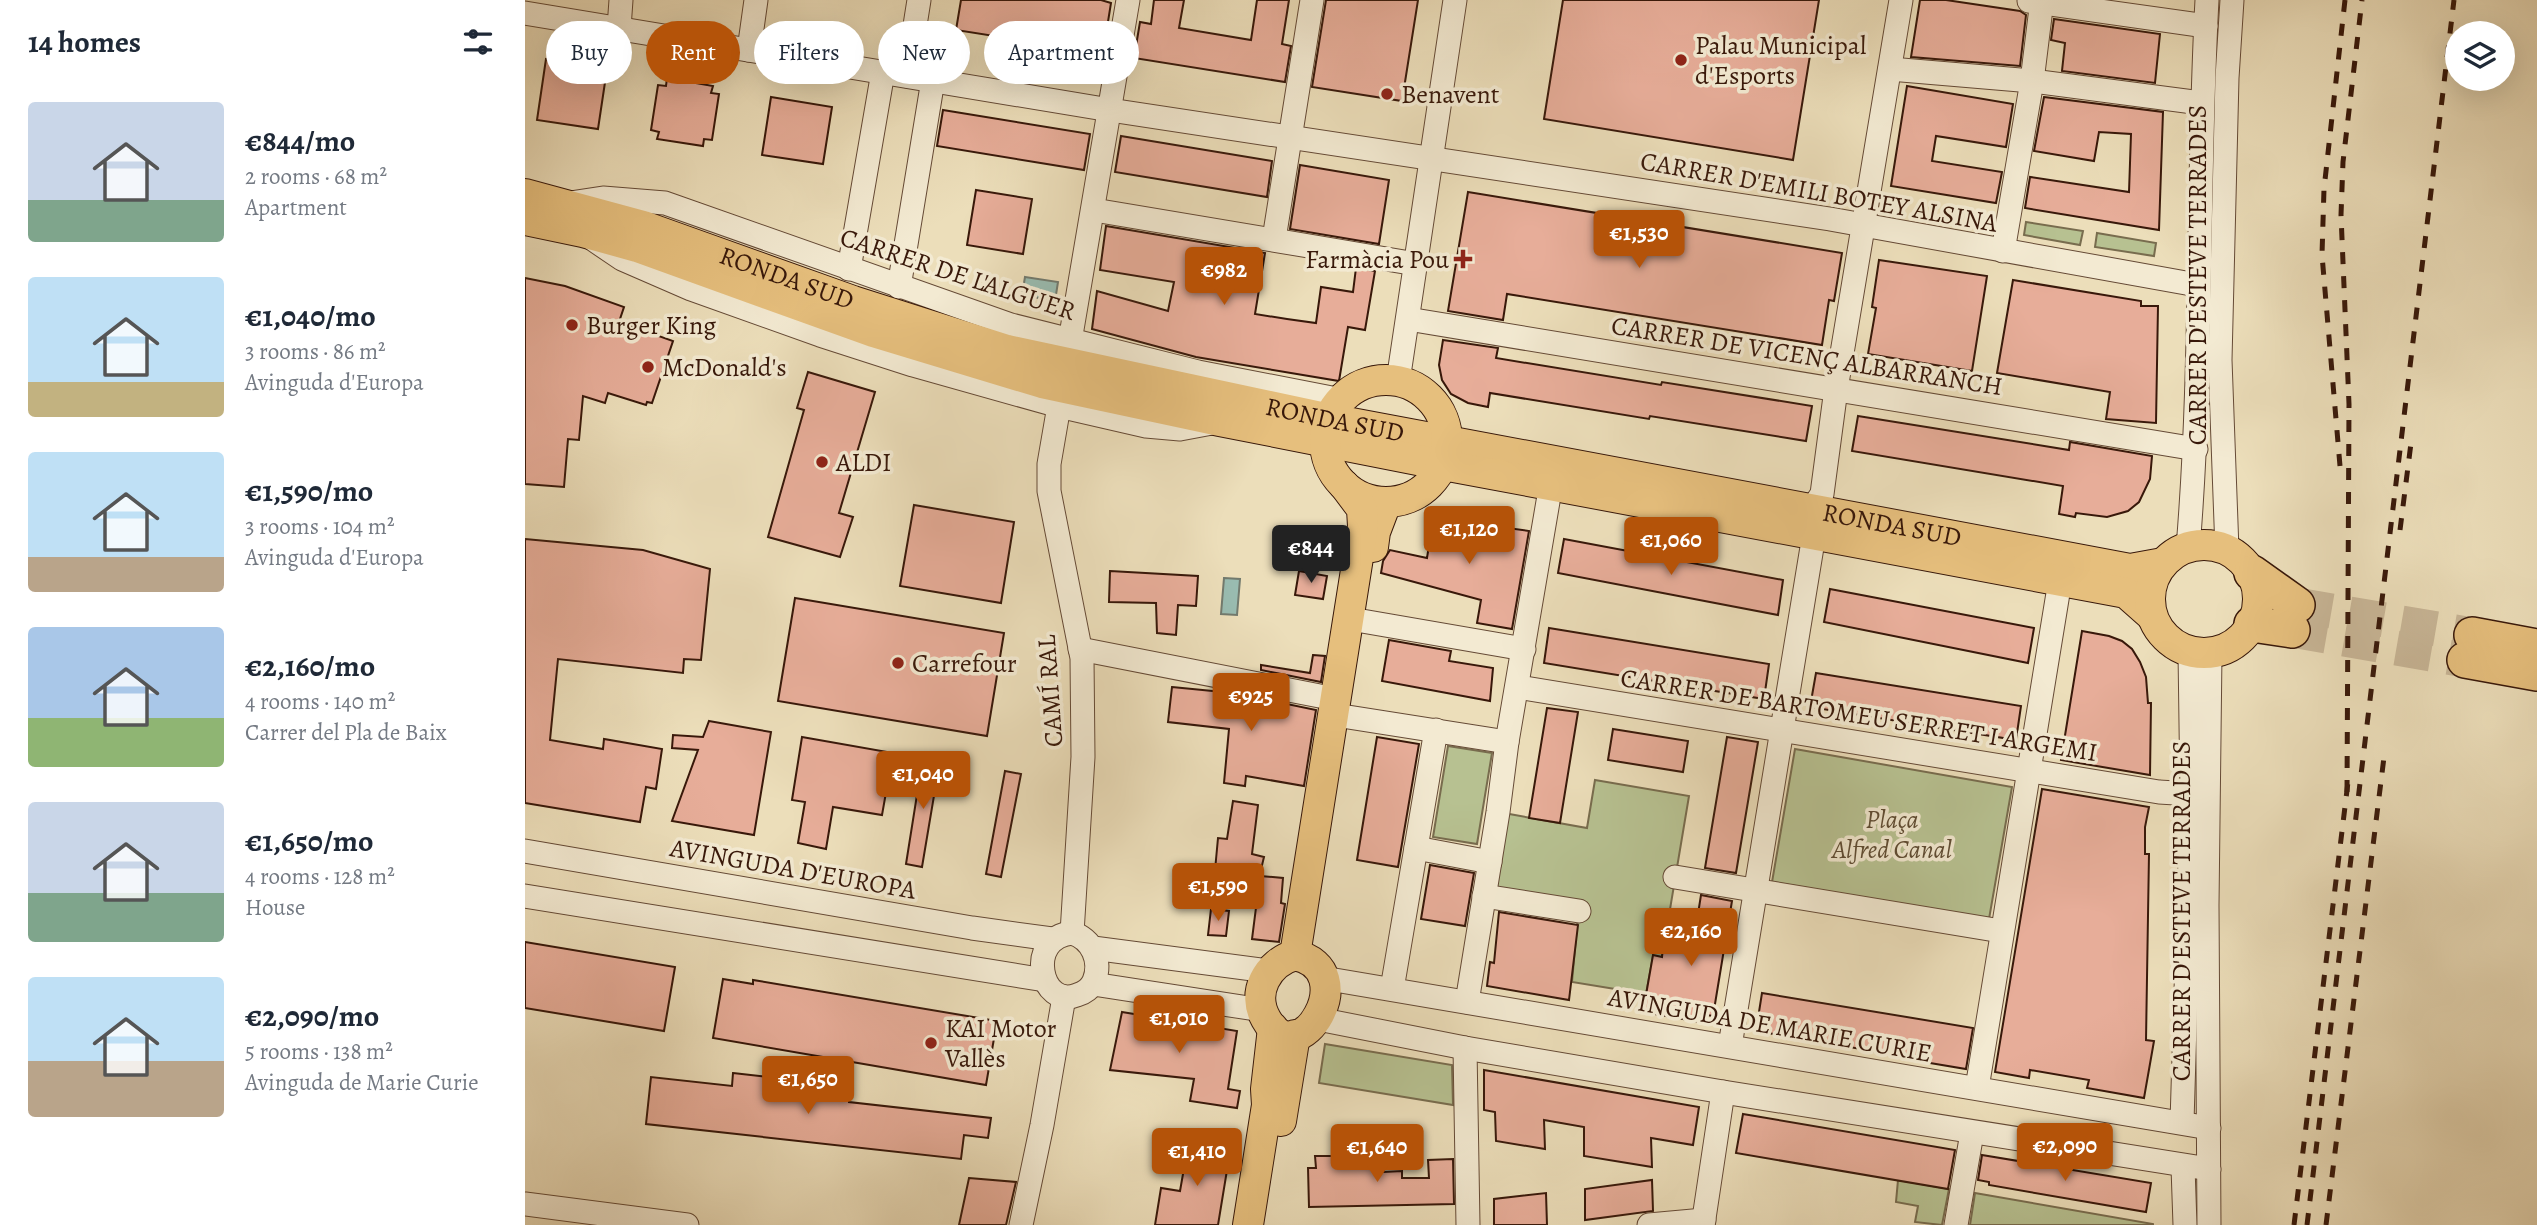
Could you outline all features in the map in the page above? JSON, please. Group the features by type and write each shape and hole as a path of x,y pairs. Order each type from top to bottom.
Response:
{"highway":[{"path":"2240,562 2294,617 2252,624"},
{"path":"2537,647 2468,648 2537,673"}],"main road":[{"name":"RONDA SUD","path":"525,194 643,226 853,301 1007,350 1332,420 1551,484 2130,569 2176,555"},
{"name":"RONDA SUD","path":"525,220 638,247 873,332 1042,383 1220,421 1332,420"},
{"path":"1248,1225 1267,1105 1266,1089 1287,1023 1324,999 1309,964 1363,526 1362,509 1344,485 1329,463 1332,420 1363,385 1379,381 1398,381 1421,391 1430,399 1440,412 1445,453 1432,482 1409,498 1386,503 1369,499 1344,485"},
{"name":"RONDA SUD","path":"1445,453 1813,522 2060,581 2126,593 2153,616"},
{"path":"1342,708 1362,621 1375,532 1386,503"},
{"path":"2205,545 2240,562 2258,589 2258,608 2252,624 2242,638 2228,648 2200,652 2175,645 2160,631 2153,616 2150,598 2152,584 2176,555 2205,545"},
{"path":"1264,1225 1287,1023 1262,989 1268,971 1286,958 1309,964"}],"street":[{"path":"619,21 621,0"},
{"path":"750,50 756,0"},
{"path":"916,21 919,0"},
{"path":"1070,341 1128,0"},
{"path":"1274,239 1312,0"},
{"path":"1398,381 1455,0"},
{"path":"1730,1046 1783,732 1813,522 1822,494 1836,389 1901,0"},
{"name":"CARRER D'ESTEVE TERRADES","path":"2176,555 2196,449 2201,103 2207,0"},
{"name":"CARRER D'ESTEVE TERRADES","path":"2232,0 2227,78 2220,359 2240,562"},
{"path":"2003,251 2032,81 2036,1 2206,26"},
{"name":"CARRER D'EMILI BOTEY ALSINA","path":"525,13 575,21"},
{"name":"CARRER D'EMILI BOTEY ALSINA","path":"632,30 878,71"},
{"path":"1890,69 2032,81 2201,103"},
{"path":"849,269 881,84"},
{"path":"899,286 932,84"},
{"name":"CARRER D'EMILI BOTEY ALSINA","path":"957,84 1110,110 1863,225 2197,285"},
{"name":"CARRER DE L'ALGUER","path":"561,204 603,198 665,202 1011,325 1198,372 1332,420"},
{"path":"1094,210 1416,264"},
{"path":"583,232 622,259 691,289 820,335 1059,406 1146,426 1180,429 1220,421"},
{"name":"CARRER DE VICENÇ ALBARRANCH","path":"1408,319 2196,449"},
{"name":"CAMÍ RAL","path":"1059,406 1049,464 1049,491 1080,649 1083,757 1062,936"},
{"path":"1467,1002 1507,742 1551,484"},
{"path":"1977,1088 2060,581"},
{"path":"1362,621 1524,649"},
{"path":"1080,649 1436,730 1507,742"},
{"name":"CARRER D'ESTEVE TERRADES","path":"2182,1122 2192,794 2200,652"},
{"name":"CARRER D'ESTEVE TERRADES","path":"2200,652 2207,892 2209,1225"},
{"name":"CARRER DE BARTOMEU SERRET I ARGEMI","path":"1518,687 2159,792 2192,794"},
{"path":"1392,989 1436,730"},
{"path":"1416,848 1490,862"},
{"name":"AVINGUDA D'EUROPA","path":"525,852 972,928 1062,936"},
{"path":"1675,877 2001,931"},
{"path":"525,896 1045,980"},
{"path":"1484,896 1579,911"},
{"path":"1062,936 1082,936 1093,948 1096,972 1093,984 1081,994 1064,997 1056,993 1045,980 1044,960 1048,944 1062,936"},
{"path":"1093,948 1268,971"},
{"name":"AVINGUDA DE MARIE CURIE","path":"1309,964 1392,989 2209,1128"},
{"path":"1093,984 1287,1023 1465,1048 1972,1133 2209,1169"},
{"path":"1021,1225 1042,1125 1064,997"},
{"path":"1465,1048 1468,1225"},
{"path":"1649,1225 1703,1223 1723,1092"},
{"path":"1956,1225 1972,1133"},
{"path":"2183,1167 2185,1225"},
{"path":"525,1204 687,1225"}],"green space":[{"path":"2026,222 2083,231 2080,245 2024,235"},
{"path":"2097,233 2156,243 2154,256 2095,247"},
{"path":"1448,746 1492,753 1477,844 1433,837"},
{"name":"Plaça Alfred Canal","path":"1795,749 2012,787 1989,919 1772,882"},
{"path":"1595,780 1689,796 1662,957 1653,956 1646,994 1572,982 1579,904 1485,889 1498,812 1587,828"},
{"path":"1325,1044 1452,1065 1453,1105 1319,1083"},
{"path":"1898,1180 1949,1189 1942,1225 1915,1222 1918,1206 1896,1202"},
{"path":"1975,1193 2153,1224 2153,1225 1970,1225"}],"water":[{"path":"1025,277 1058,282 1055,301 1022,295"},
{"path":"1224,578 1240,579 1237,615 1221,614"}],"building":[{"path":"961,0 1101,0 1111,3 1108,21 984,21 984,34 970,32 970,21 958,21"},
{"path":"1154,0 1184,0 1179,28 1251,40 1257,0 1289,0 1282,44 1291,46 1285,82 1139,59 1140,22 1151,24"},
{"path":"1326,0 1418,0 1402,101 1312,87"},
{"name":"Palau Municipal d'Esports","path":"1563,0 1819,0 1793,160 1544,119"},
{"path":"1920,0 1946,0 2020,11 2026,15 2020,66 1911,57"},
{"path":"2054,19 2160,34 2155,83 2062,71 2065,43 2051,40"},
{"path":"546,59 546,84 605,84 598,129 537,120"},
{"path":"658,85 713,86 711,93 719,94 712,140 704,139 703,146 657,139 659,132 651,130"},
{"path":"1907,86 2013,104 2006,147 1936,136 1932,161 2002,172 1996,203 1891,186"},
{"path":"771,97 832,107 823,164 762,155"},
{"path":"2044,97 2163,112 2159,230 2025,208 2030,177 2129,192 2131,134 2099,132 2094,161 2034,151"},
{"path":"943,110 1090,134 1084,170 937,146"},
{"path":"1121,136 1272,161 1267,197 1115,172"},
{"path":"1300,165 1389,180 1379,244 1290,229"},
{"path":"976,190 1032,199 1023,254 967,245"},
{"path":"1468,192 1842,253 1834,301 1829,300 1822,345 1507,294 1503,320 1448,311"},
{"path":"1106,226 1265,253 1255,314 1316,323 1321,287 1353,292 1356,268 1375,271 1365,330 1348,327 1339,381 1196,357 1092,329 1097,291 1168,311 1174,282 1100,270"},
{"path":"1879,260 1987,276 1972,371 1868,354 1876,308 1872,307"},
{"path":"525,278 565,286 624,307 619,322 673,341 652,403 647,402 646,405 608,393 605,403 583,396 579,440 568,439 564,487 525,484"},
{"path":"2013,280 2141,301 2141,306 2158,306 2156,423 2106,419 2110,392 1997,373"},
{"path":"1443,340 1498,348 1496,358 1812,406 1806,441 1490,393 1488,407 1468,403 1451,394 1442,380 1439,365"},
{"name":"ALDI","path":"808,372 875,392 839,513 853,517 840,557 768,537 804,410 797,408"},
{"path":"1858,416 2069,450 2070,442 2152,456 2150,479 2139,502 2128,511 2107,517 2059,514 2063,486 1852,451"},
{"path":"914,505 1014,522 1001,603 900,586"},
{"path":"1434,514 1529,531 1512,629 1477,623 1481,600 1381,573 1383,561 1390,550 1427,558"},
{"path":"525,539 643,550 710,569 701,660 684,659 683,673 558,659 550,740 603,749 604,739 662,749 656,789 646,787 640,822 525,803"},
{"path":"1564,539 1783,580 1778,615 1558,573"},
{"path":"1110,571 1198,576 1196,606 1178,605 1176,635 1157,633 1156,603 1109,602"},
{"path":"1299,571 1327,576 1323,599 1295,595"},
{"path":"1830,589 2034,628 2028,663 1824,622"},
{"path":"795,598 1004,633 987,736 778,701"},
{"path":"1549,628 1769,664 1764,699 1544,663"},
{"path":"2082,631 2122,641 2132,649 2140,662 2146,677 2148,703 2151,703 2150,775 2061,760"},
{"path":"1389,640 1451,651 1449,661 1493,668 1490,701 1382,681"},
{"path":"1313,655 1325,656 1321,682 1261,670 1261,665 1310,673"},
{"path":"1816,673 2021,706 2016,740 1810,707"},
{"path":"1172,687 1233,693 1316,710 1304,786 1246,776 1245,786 1224,783 1229,729 1168,722"},
{"path":"1547,708 1578,712 1560,823 1529,818"},
{"path":"709,721 771,732 754,835 672,821 698,750 672,748 673,735 703,737"},
{"path":"1613,729 1688,741 1683,772 1608,760"},
{"path":"802,737 893,753 882,815 833,807 826,849 798,843 805,802 792,800"},
{"path":"1377,737 1419,744 1398,867 1357,860"},
{"path":"1727,737 1758,742 1736,873 1705,868"},
{"path":"923,757 940,760 922,867 906,864"},
{"path":"1005,771 1021,774 1001,877 986,874"},
{"path":"2042,789 2149,807 2145,827 2145,854 2149,854 2146,1040 2154,1041 2144,1098 2087,1088 2089,1080 2030,1070 2029,1078 1995,1072"},
{"path":"1233,801 1258,805 1252,854 1264,857 1257,886 1214,881 1218,838 1227,839"},
{"path":"1430,865 1474,873 1465,926 1421,919"},
{"path":"1260,876 1283,878 1281,903 1285,904 1279,942 1252,939"},
{"path":"1701,895 1732,901 1713,1016 1701,1014 1700,1022 1643,1012 1653,955 1662,957 1663,948 1692,952"},
{"path":"1211,909 1229,911 1226,936 1208,935"},
{"path":"1499,912 1578,925 1569,1000 1487,986 1490,962 1494,963"},
{"path":"525,942 675,967 664,1031 525,1008"},
{"path":"723,979 753,984 753,980 997,1021 986,1085 713,1038"},
{"path":"1762,993 1973,1028 1966,1069 1756,1031"},
{"path":"1122,1012 1237,1031 1228,1089 1240,1091 1237,1108 1190,1101 1194,1079 1110,1070"},
{"path":"1484,1070 1699,1107 1693,1145 1651,1138 1652,1167 1584,1156 1584,1127 1544,1120 1545,1149 1496,1141 1495,1112 1484,1110"},
{"path":"733,1073 850,1086 849,1102 991,1118 988,1138 964,1135 961,1159 646,1124 651,1077 732,1086"},
{"path":"1743,1114 1955,1150 1948,1189 1736,1153"},
{"path":"1197,1131 1214,1134 1213,1141 1224,1143 1221,1163 1228,1164 1218,1225 1155,1225 1161,1188 1180,1191 1186,1157 1193,1158"},
{"path":"1982,1155 2151,1183 2146,1212 1989,1185 1989,1182 1978,1180"},
{"path":"1315,1156 1344,1156 1344,1160 1383,1159 1384,1172 1402,1171 1402,1178 1429,1178 1428,1160 1453,1159 1454,1204 1309,1207 1308,1168 1316,1168"},
{"path":"969,1178 1016,1182 1006,1225 959,1225"},
{"path":"1652,1180 1653,1211 1585,1220 1585,1189"},
{"path":"1546,1193 1547,1225 1494,1225 1494,1199"}],"tunnel":[{"path":"2297,605 2472,635"},
{"path":"2292,630 2465,660"}],"railway":[{"path":"2340,466 2322,255 2324,189 2345,0"},
{"path":"2347,792 2349,404 2341,215 2343,162 2362,0"},
{"path":"2307,1225 2454,0"},
{"path":"2400,530 2411,443"},
{"path":"2326,1225 2385,749"},
{"path":"2294,1225 2348,782"}],"place":[{"name":"Palau Municipal d'Esports","path":"1681,60"},
{"name":"Benavent","path":"1387,94"},
{"name":"Farmàcia Pou","path":"1463,259"},
{"name":"Burger King","path":"572,325"},
{"name":"McDonald's","path":"648,367"},
{"name":"ALDI","path":"822,462"},
{"name":"Carrefour","path":"898,663"},
{"name":"KAI Motor Vallès","path":"931,1043"}]}
